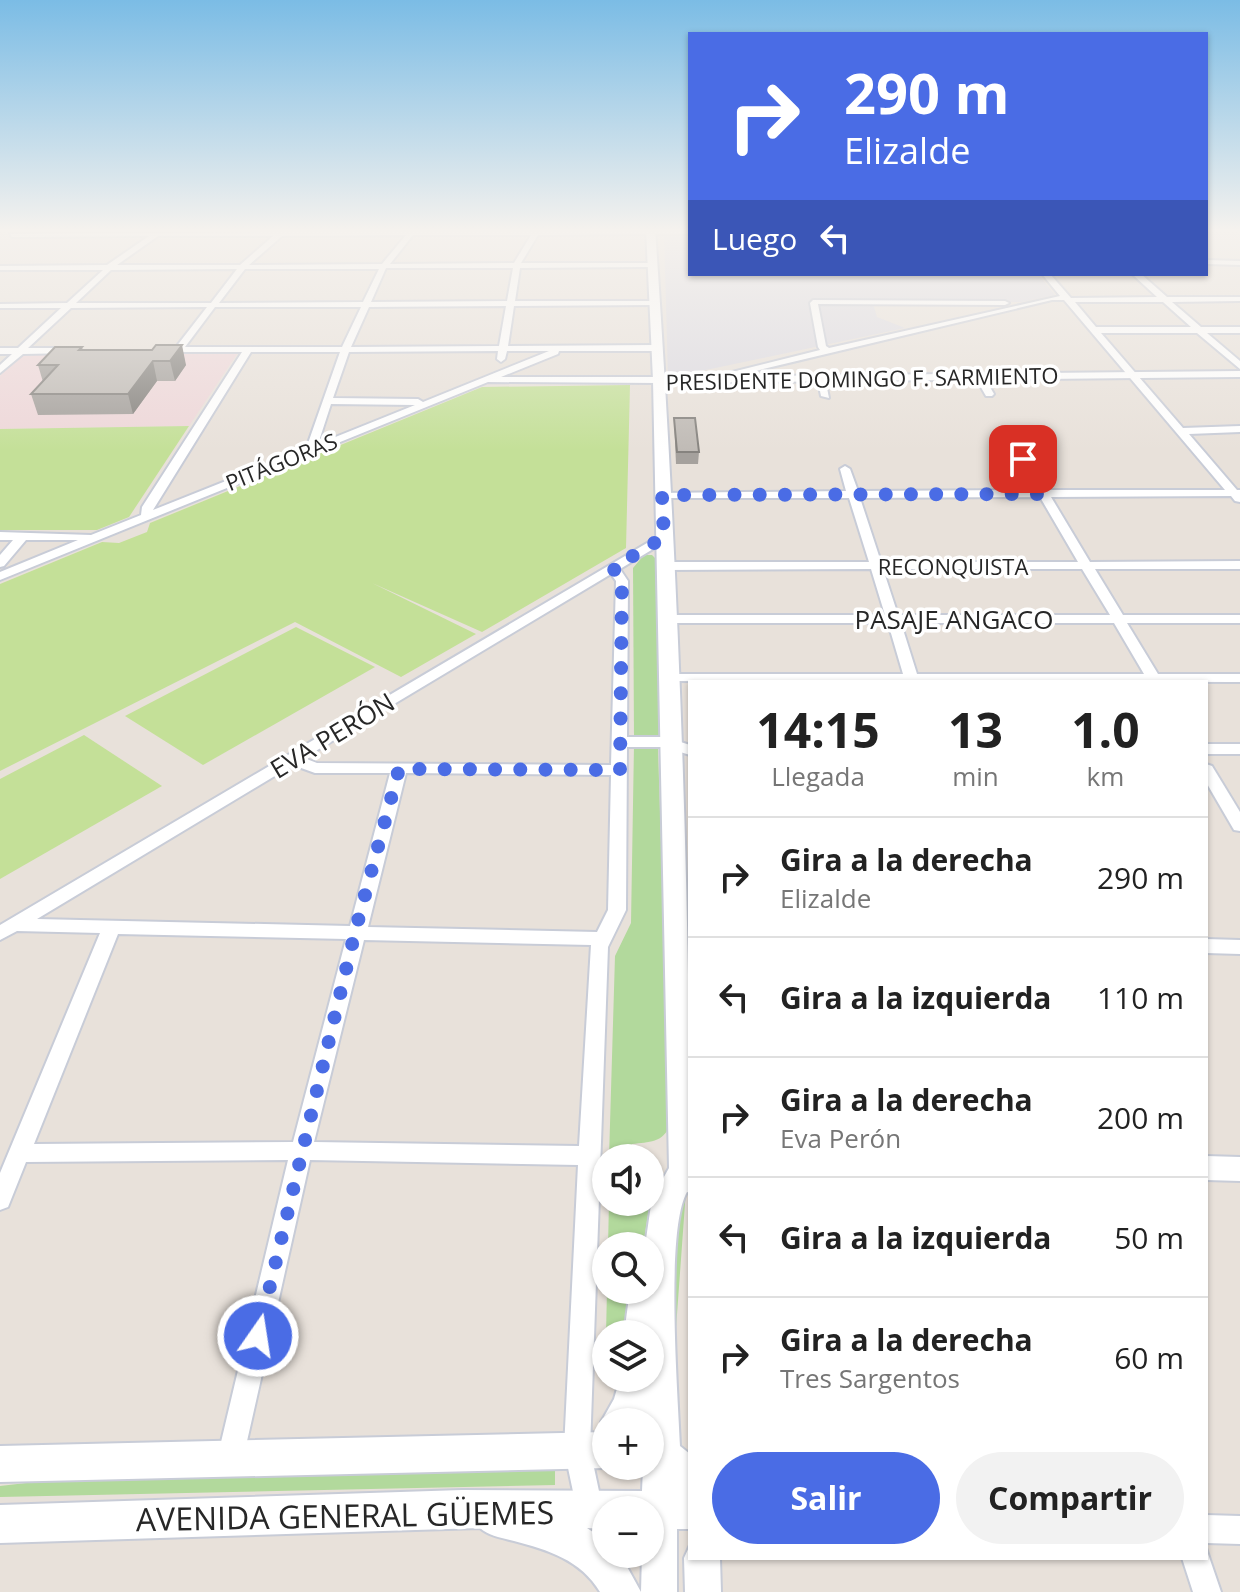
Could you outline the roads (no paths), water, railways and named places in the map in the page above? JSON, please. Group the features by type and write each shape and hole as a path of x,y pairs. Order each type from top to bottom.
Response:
{"main road":[{"path":"655,303 667,678 680,747 687,1166 667,1198 661,1232"},
{"path":"657,1304 657,1408"},
{"name":"AVENIDA GENERAL GÜEMES","path":"0,1464 592,1445"},
{"path":"664,1460 686,1475 688,1480"},
{"path":"664,1478 675,1509"},
{"path":"462,1509 560,1534 579,1543 607,1567 621,1592"},
{"name":"AVENIDA GENERAL GÜEMES","path":"0,1524 462,1509 675,1509"}],"street":[{"path":"0,370 73,302"},
{"path":"179,349 215,302"},
{"path":"815,302 822,347 827,351"},
{"path":"836,302 1023,305"},
{"path":"705,380 1043,302"},
{"path":"1070,302 1238,495"},
{"path":"1168,302 1240,366"},
{"path":"0,306 655,303"},
{"path":"311,449 346,348 367,304"},
{"path":"507,370 501,364 510,304"},
{"path":"1095,330 1240,330"},
{"path":"147,350 563,348 656,353"},
{"name":"PITÁGORAS","path":"0,576 563,348"},
{"path":"147,516 148,507 249,349"},
{"path":"0,351 79,351"},
{"name":"PRESIDENTE DOMINGO F. SARMIENTO","path":"483,379 656,382 1240,374"},
{"path":"980,377 989,394"},
{"path":"820,378 826,396"},
{"path":"328,401 425,403"},
{"path":"1180,431 1240,429"},
{"path":"1023,459 1155,680 1240,678"},
{"path":"845,469 912,680"},
{"path":"662,495 1238,495"},
{"path":"0,536 96,537"},
{"path":"0,563 23,536"},
{"name":"EVA PERÓN","path":"7,929 664,537"},
{"name":"RECONQUISTA","path":"665,566 1240,565"},
{"path":"595,1408 590,1156 599,947 613,925 617,910 620,770 622,581 613,568"},
{"name":"PASAJE ANGACO","path":"667,619 1240,619"},
{"path":"667,678 830,680"},
{"path":"620,742 665,742 680,747"},
{"path":"1208,749 1240,749"},
{"path":"292,759 315,768 620,770"},
{"path":"230,1459 301,1151 399,769"},
{"path":"1208,772 1240,826"},
{"path":"7,929 112,927 602,939"},
{"path":"0,1200 112,927"},
{"path":"1208,946 1240,947"},
{"path":"20,1153 301,1151 590,1156"},
{"path":"1208,1168 1240,1169"},
{"path":"589,1510 592,1480"},
{"path":"659,1592 675,1509"},
{"path":"1208,1529 1240,1530"},
{"path":"702,1560 703,1592"},
{"path":"1197,1560 1207,1592"}]}
